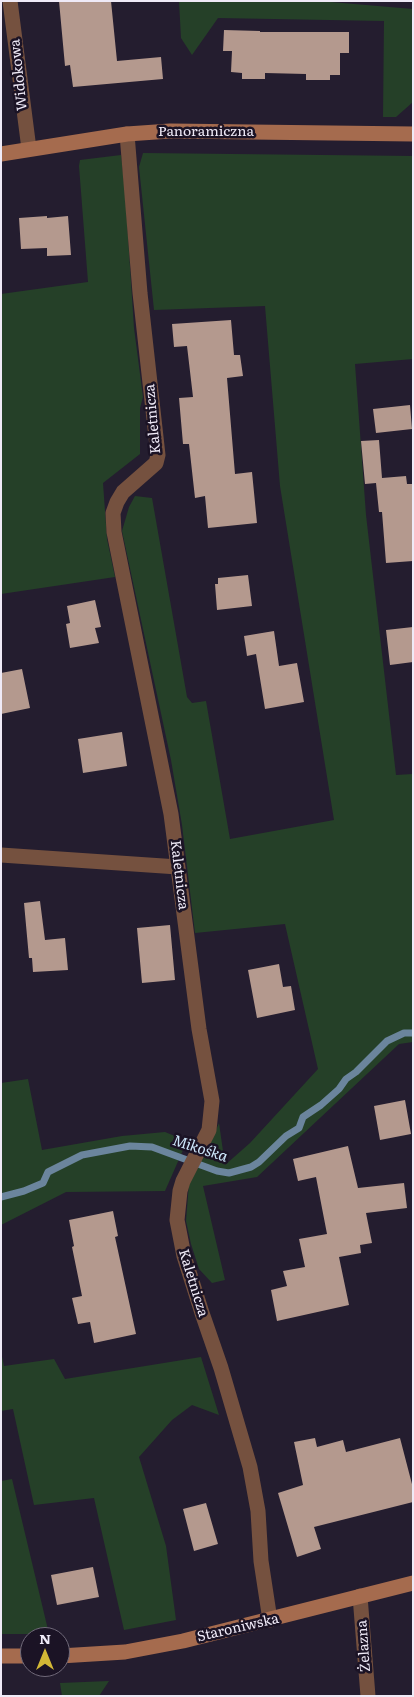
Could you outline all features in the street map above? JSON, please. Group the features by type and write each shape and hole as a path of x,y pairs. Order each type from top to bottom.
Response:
{"street":[{"name":"Widokowa","path":"10,1 29,149"},
{"name":"Panoramiczna","path":"1,154 127,134 170,131 413,134"},
{"name":"Kaletnicza","path":"127,134 140,293 158,455 156,464 123,492 117,502 113,512 114,532 171,814 199,1029 212,1101 209,1130 187,1170 180,1191 177,1220 191,1280 221,1368 250,1467 258,1511 261,1560 270,1620"},
{"path":"1,855 178,867"},
{"name":"Staroniwska","path":"70,1655 125,1652 183,1641 413,1584"},
{"name":"Żelazna","path":"360,1596 368,1696"},
{"path":"1,1656 20,1656"}],"green space":[{"path":"179,1 319,1 413,9 413,102 396,117 383,117 384,21 218,18 192,55 181,38"},
{"path":"143,153 413,156 413,359 355,364 366,515 396,775 413,774 413,1042 399,1044 257,1177 203,1186 225,1280 212,1283 199,1269 191,1244 186,1221 189,1183 208,1149 219,1123 225,1165 250,1143 318,1069 285,924 195,933 182,825 171,760 122,531 129,507 135,496 152,498 187,697 192,703 206,701 230,839 334,820 280,486 265,306 154,310 139,167"},
{"path":"121,155 134,328 143,397 140,408 140,454 103,483 107,539 115,577 1,594 1,294 88,282 80,160"},
{"path":"28,1079 42,1150 122,1136 165,1132 187,1141 165,1191 66,1192 1,1225 1,1083"},
{"path":"1,1352 4,1366 54,1359 65,1379 201,1357 219,1415 192,1405 172,1420 139,1457 166,1546 176,1620 124,1630 94,1498 34,1505 13,1409 1,1411"},
{"path":"12,1479 47,1627 20,1627 20,1634 1,1634 1,1481"},
{"path":"109,1681 99,1696 62,1696 60,1683"}],"building":[{"path":"59,1 111,1 117,61 161,57 163,79 73,87 70,65 65,66"},
{"path":"224,30 349,32 349,53 340,53 340,75 330,75 330,80 306,80 306,74 265,73 265,79 242,79 242,73 231,72 232,51 223,51"},
{"path":"47,216 47,218 68,216 71,255 47,256 47,248 21,249 19,218"},
{"path":"231,320 234,355 240,355 243,376 227,378 235,474 252,472 257,523 208,528 205,496 195,498 189,444 183,444 179,398 193,397 187,346 174,347 172,324"},
{"path":"410,405 412,429 376,433 373,409"},
{"path":"379,440 382,478 406,476 407,484 413,484 413,561 386,563 382,512 379,512 376,483 365,484 361,441"},
{"path":"248,575 252,606 217,610 215,584 218,584 218,578"},
{"path":"95,600 101,627 95,628 99,643 70,648 66,624 70,623 67,606"},
{"path":"413,627 413,662 390,665 386,630"},
{"path":"274,631 279,666 297,663 304,702 265,709 256,654 247,656 244,636"},
{"path":"22,669 30,708 1,714 1,673"},
{"path":"122,732 127,766 83,773 78,739"},
{"path":"40,901 45,940 65,938 68,970 33,972 32,958 29,958 24,903"},
{"path":"170,925 175,980 142,983 137,928"},
{"path":"279,964 283,987 291,986 295,1010 257,1018 248,970"},
{"path":"405,1100 411,1134 380,1140 374,1106"},
{"path":"348,1146 358,1188 404,1183 407,1208 366,1213 372,1243 360,1245 361,1253 339,1257 349,1305 277,1321 271,1290 287,1286 283,1271 305,1267 299,1239 327,1234 316,1177 298,1181 293,1159"},
{"path":"113,1211 118,1236 115,1237 136,1334 94,1343 90,1322 78,1324 72,1298 82,1296 72,1247 74,1246 69,1220"},
{"path":"315,1438 317,1447 343,1440 346,1452 400,1438 413,1488 413,1502 314,1527 321,1549 297,1557 278,1493 303,1485 294,1442"},
{"path":"206,1503 218,1544 194,1551 183,1509"},
{"path":"93,1567 99,1597 57,1605 51,1575"}],"waterway":[{"name":"Mikośka","path":"1,1197 24,1191 43,1183 48,1172 82,1155 130,1146 152,1147 217,1171 229,1173 251,1167 259,1162 286,1136 299,1128 303,1117 321,1105 339,1089 346,1079 356,1072 387,1041 404,1033 413,1033"}]}
